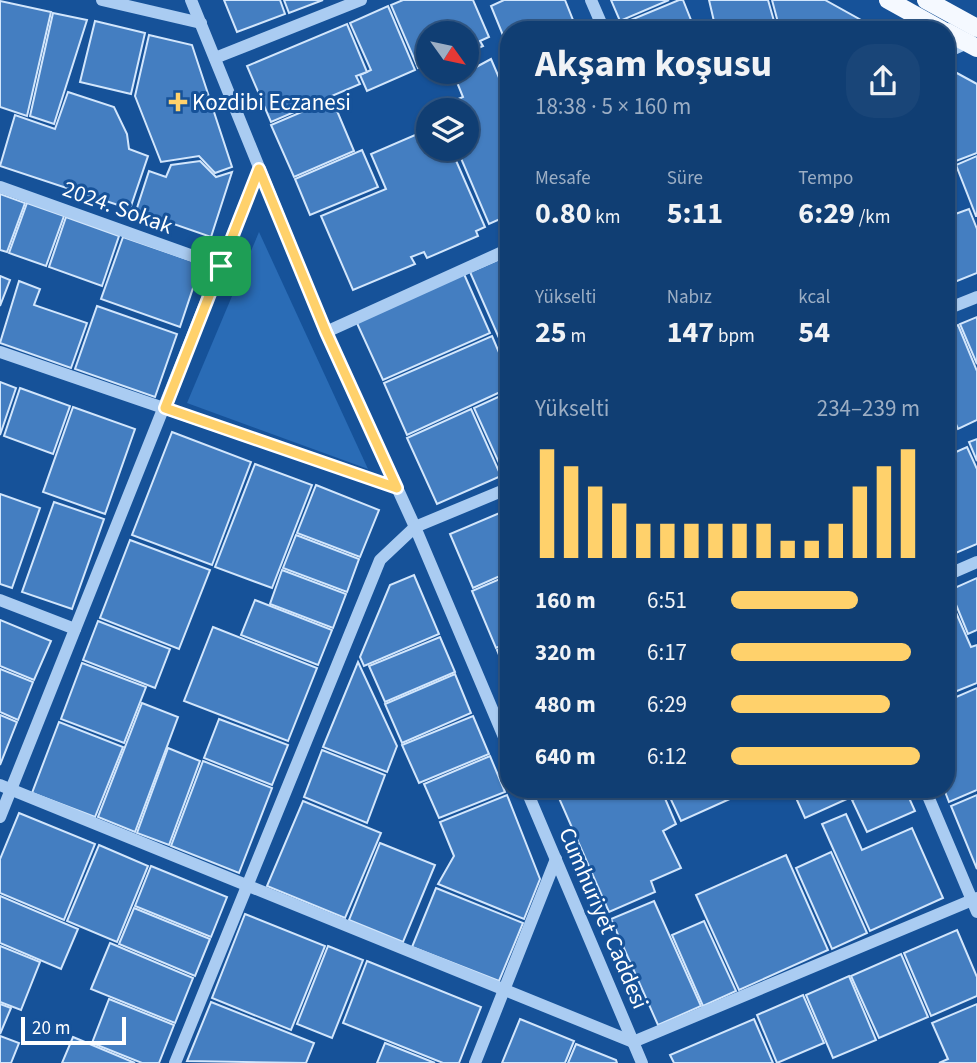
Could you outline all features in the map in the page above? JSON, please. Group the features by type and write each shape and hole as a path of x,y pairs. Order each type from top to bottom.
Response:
{"main road":[{"path":"888,0 927,21"},
{"path":"926,0 977,28"},
{"path":"955,37 972,46"}],"street":[{"path":"102,0 201,23"},
{"path":"191,0 326,332 415,527 500,728"},
{"path":"215,58 361,0"},
{"path":"591,0 600,21"},
{"path":"0,817 6,787 75,629 259,169"},
{"name":"2024. Sokak","path":"0,187 221,266"},
{"path":"326,332 500,253"},
{"path":"955,306 977,297"},
{"path":"0,352 397,488"},
{"path":"175,1063 380,560 415,527 500,492"},
{"path":"955,572 977,562"},
{"path":"0,600 75,629"},
{"path":"6,787 249,883 633,1042 975,904 929,798"},
{"name":"Cumhuriyet Caddesi","path":"530,798 642,1063"},
{"path":"475,1063 556,859"}],"shaded area":[{"path":"259,232 368,469 187,403"}],"building":[{"path":"224,0 280,0 285,14 237,32"},
{"path":"284,0 323,0 289,13"},
{"path":"403,0 473,0 489,37 480,41 480,21 416,21 416,63 391,5"},
{"path":"504,0 565,0 573,21 500,21 500,28 491,6"},
{"path":"611,0 669,0 620,21"},
{"path":"683,0 691,21 628,21"},
{"path":"709,0 768,0 774,21 714,21"},
{"path":"772,0 825,0 863,21 778,21"},
{"path":"0,1 51,12 27,116 0,107"},
{"path":"388,6 415,70 367,91 360,75 371,70 350,23"},
{"path":"53,13 87,20 54,124 30,116"},
{"path":"95,21 145,33 131,94 80,82"},
{"path":"347,24 367,72 356,76 360,84 271,122 247,66"},
{"path":"149,35 192,45 232,167 215,173 199,156 161,162 135,96"},
{"path":"491,59 500,80 500,219 489,224 462,161 479,161 479,98 461,98 463,97 458,84 480,84 480,65"},
{"path":"955,72 977,84 977,153 955,161"},
{"path":"68,92 114,107 127,134 129,149 148,156 130,209 0,166 15,115 55,129"},
{"path":"332,99 354,151 294,177 271,125"},
{"path":"416,135 416,161 456,161 485,227 476,231 478,236 427,258 424,252 411,257 415,264 353,290 321,216 386,189 371,154"},
{"path":"362,150 378,187 310,215 295,179"},
{"path":"977,156 977,216 976,216 956,165"},
{"path":"200,161 216,177 232,172 211,237 136,211 149,171 166,177 171,165"},
{"path":"0,194 25,203 7,252 0,250"},
{"path":"27,203 64,216 46,266 9,253"},
{"path":"969,209 977,229 977,273 955,282 955,214"},
{"path":"66,217 119,236 102,286 49,267"},
{"path":"123,237 201,264 180,327 101,299"},
{"path":"500,259 500,340 470,272"},
{"path":"464,274 490,333 383,380 356,321"},
{"path":"0,276 10,280 0,306"},
{"path":"19,281 40,289 34,305 87,323 71,368 0,343"},
{"path":"97,306 177,334 155,397 75,369"},
{"path":"977,317 977,364 960,324"},
{"path":"958,325 977,371 977,420 958,429 955,422 955,326"},
{"path":"492,336 500,355 500,392 407,435 384,383"},
{"path":"0,382 16,388 0,435"},
{"path":"20,388 70,406 53,454 4,436"},
{"path":"500,396 500,465 474,408"},
{"path":"73,407 135,429 105,514 43,492"},
{"path":"471,409 500,476 437,504 407,438"},
{"path":"172,432 251,462 212,565 132,535"},
{"path":"977,439 977,461 969,442"},
{"path":"967,447 977,469 977,544 955,553 955,452"},
{"path":"255,464 312,485 272,588 215,567"},
{"path":"316,485 379,510 360,557 297,533"},
{"path":"0,494 40,508 12,588 0,584"},
{"path":"54,502 104,519 72,609 22,592"},
{"path":"500,513 500,576 473,588 450,534"},
{"path":"296,535 359,559 347,592 283,568"},
{"path":"130,540 210,570 179,649 100,618"},
{"path":"282,570 346,594 333,628 270,604"},
{"path":"414,575 439,634 364,666 360,657 390,585"},
{"path":"977,578 977,630 968,634 955,602 955,588"},
{"path":"500,579 500,646 496,648 472,591"},
{"path":"255,600 332,630 318,665 241,635"},
{"path":"955,610 971,647 977,645 977,683 955,692"},
{"path":"0,620 51,641 34,680 0,666"},
{"path":"98,621 170,649 155,688 83,660"},
{"path":"213,627 317,668 288,741 184,701"},
{"path":"440,637 455,672 385,702 369,666"},
{"path":"358,662 397,746 387,772 323,747"},
{"path":"82,663 146,687 124,743 61,719"},
{"path":"0,669 33,682 18,720 0,712"},
{"path":"455,674 471,713 402,743 385,704"},
{"path":"977,688 977,790 949,802 947,798 955,798 955,698"},
{"path":"142,703 178,717 135,832 98,817"},
{"path":"0,715 17,722 0,765"},
{"path":"473,716 489,754 419,783 402,745"},
{"path":"219,719 288,745 272,785 204,758"},
{"path":"59,722 123,747 95,817 32,793"},
{"path":"168,748 200,761 169,845 137,833"},
{"path":"322,750 385,775 367,823 304,797"},
{"path":"490,756 500,780 500,794 439,818 424,784"},
{"path":"203,761 272,788 239,873 171,846"},
{"path":"977,795 977,869 951,806"},
{"path":"500,798 508,798 540,879 524,919 438,884 454,856 440,822"},
{"path":"559,798 665,798 676,824 663,831 681,868 651,881 655,892 609,912"},
{"path":"670,798 732,798 681,821"},
{"path":"796,798 849,798 805,818"},
{"path":"909,798 915,811 867,832 852,800"},
{"path":"303,801 381,833 345,918 267,886"},
{"path":"19,813 95,844 64,920 0,893 0,859"},
{"path":"846,814 862,850 912,828 943,898 870,931 822,824"},
{"path":"380,843 435,865 403,942 349,920"},
{"path":"99,845 148,866 117,942 67,921"},
{"path":"831,852 867,933 832,949 796,868"},
{"path":"786,855 828,950 739,990 696,895"},
{"path":"151,866 227,897 211,937 135,906"},
{"path":"436,888 523,923 499,981 412,947"},
{"path":"0,896 78,929 61,969 0,943"},
{"path":"654,901 701,1006 658,1025 611,919"},
{"path":"134,908 210,939 195,976 119,944"},
{"path":"245,914 325,946 291,1030 212,998"},
{"path":"704,921 736,991 703,1006 672,935"},
{"path":"957,930 977,977 977,996 931,1016 904,953"},
{"path":"110,943 193,978 175,1023 91,989"},
{"path":"0,946 40,962 21,1010 0,1002"},
{"path":"328,946 363,960 332,1038 297,1024"},
{"path":"901,954 928,1017 879,1038 851,976"},
{"path":"367,961 481,1007 459,1063 443,1063 343,1023"},
{"path":"849,976 876,1040 833,1058 806,995"},
{"path":"803,995 824,1043 777,1063 757,1015"},
{"path":"109,999 174,1025 159,1063 142,1063 92,1043"},
{"path":"211,1002 314,1043 306,1063 187,1061"},
{"path":"0,1004 11,1008 0,1034"},
{"path":"977,1004 977,1063 939,1063 948,1059 932,1023"},
{"path":"520,1019 574,1041 565,1063 502,1063"},
{"path":"754,1019 773,1063 674,1063 670,1055"},
{"path":"0,1036 19,1043 11,1063 0,1063"},
{"path":"73,1037 135,1063 62,1063"},
{"path":"385,1043 435,1063 377,1063"},
{"path":"576,1044 616,1060 617,1063 568,1063"}],"place":[{"name":"Kozdibi Eczanesi","path":"178,102"}],"route":[{"path":"259,169 326,332 397,488 165,408 221,266 259,169"}]}
